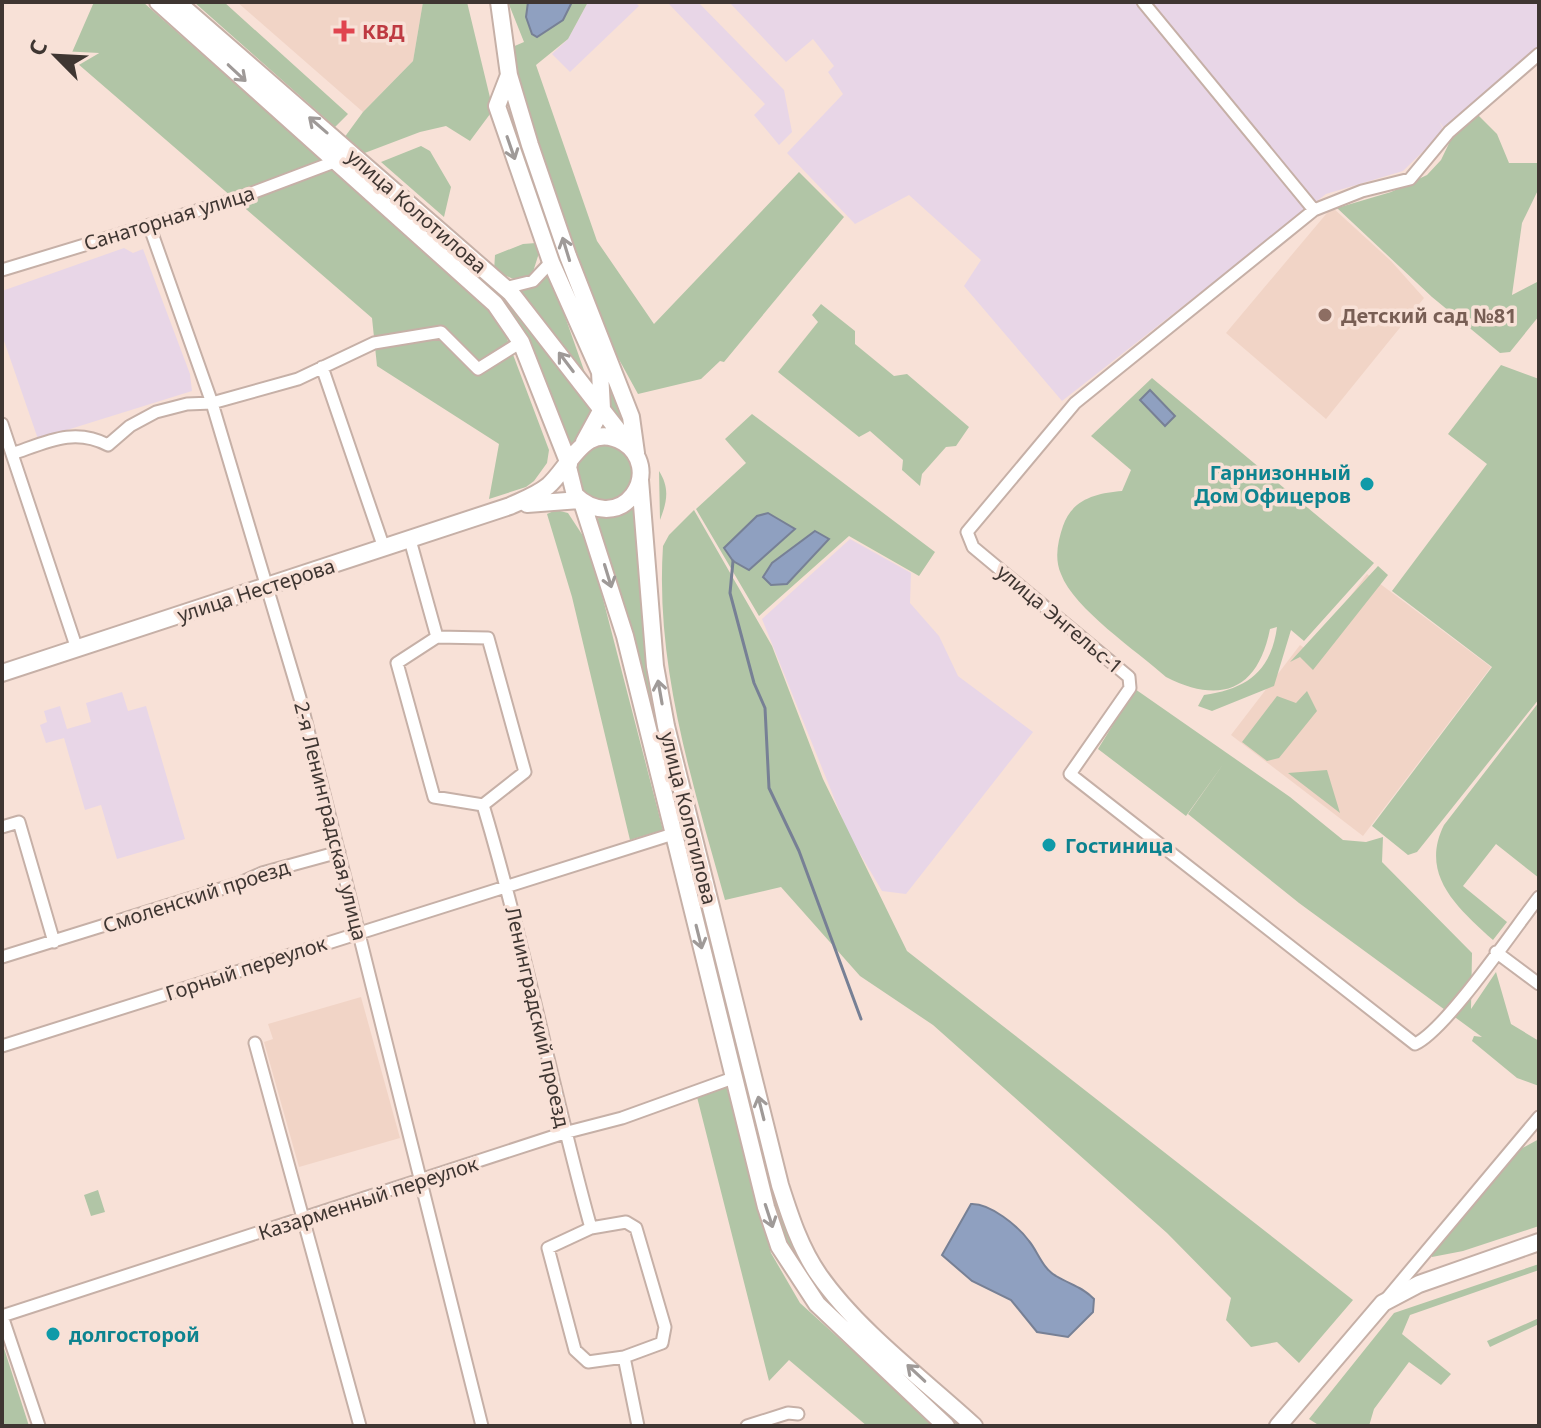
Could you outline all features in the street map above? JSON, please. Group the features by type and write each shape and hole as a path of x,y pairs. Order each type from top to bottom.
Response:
{"main road":[{"name":"улица Колотилова","path":"158,2 334,162 476,285 495,304 521,342 568,466 570,487 581,501 625,636 733,1078 779,1246 800,1283 817,1304 946,1426"},
{"name":"улица Колотилова","path":"177,2 505,288 546,334 633,451 640,480 655,666 666,726 772,1150 795,1230 818,1274 846,1307 974,1426"},
{"path":"499,2 509,75 568,256 631,417 633,451"},
{"path":"509,75 497,106 551,262 600,372 602,409 568,466"},
{"path":"583,443 607,436 633,451"},
{"name":"улица Нестерова","path":"2,673 510,506 546,488 568,466"},
{"path":"581,501 593,508 617,508 636,492 640,480"},
{"name":"улица Нестерова","path":"510,506 581,501"},
{"path":"753,1155 772,1150"},
{"path":"1278,1426 1383,1303 1419,1284 1539,1242"}],"street":[{"path":"1143,2 1314,210"},
{"name":"улица Энгельс-1","path":"1539,54 1449,132 1410,179 1362,191 1314,210 1065,411 972,526 967,540 1129,677 1130,688 1070,774 1415,1044 1427,1039 1539,897"},
{"name":"Санаторная улица","path":"2,270 236,199 334,162"},
{"name":"2-я Ленинградская улица","path":"149,225 212,403 268,585 360,932 482,1426"},
{"path":"505,288 533,281 551,262"},
{"path":"12,454 69,434 93,437 108,445 130,426 156,412 187,404 212,403 298,379 374,343 441,332 478,369 521,342"},
{"path":"322,367 384,548"},
{"path":"2,424 77,649"},
{"path":"410,540 437,637"},
{"path":"437,637 488,638 525,772 483,805 434,797 409,708 397,663 437,637"},
{"name":"Ленинградский проезд","path":"483,805 508,888 564,1133 591,1228"},
{"path":"2,827 19,822 54,942"},
{"name":"Горный переулок","path":"2,1046 673,834"},
{"name":"Смоленский проезд","path":"2,957 240,883 262,873 339,852"},
{"path":"1496,952 1539,984"},
{"path":"255,1043 360,1426"},
{"name":"Казарменный переулок","path":"2,1316 564,1133 622,1118 733,1078"},
{"path":"1383,1303 1539,1117"},
{"path":"626,1222 636,1228 665,1336 662,1343 624,1357 597,1362 582,1360 575,1350 548,1248 591,1228 626,1222"},
{"path":"2,1316 39,1426"},
{"path":"624,1357 638,1426"},
{"path":"747,1426 788,1413 798,1414"}],"shaded area":[{"name":"КВД","path":"237,2 423,2 413,61 363,112"},
{"path":"588,2 635,2 639,6 570,72 552,54 568,39"},
{"path":"667,2 698,2 784,90 792,132 779,145 754,115 765,104"},
{"path":"729,2 1539,2 1539,57 1450,138 1439,121 1444,131 1403,171 1326,194 1062,401 964,286 981,260 909,195 855,224 787,153 843,94 828,72 834,66 813,39 786,62"},
{"name":"Детский сад №81","path":"1332,207 1391,261 1424,298 1326,419 1226,333"},
{"path":"124,248 133,253 143,249 190,374 192,391 38,439 2,335 2,291"},
{"path":"850,539 911,573 910,603 939,636 958,676 1033,732 906,894 882,891 849,835 762,619"},
{"path":"1367,574 1491,667 1363,836 1231,735 1300,645 1309,651"},
{"path":"122,692 128,711 146,706 185,839 117,859 101,805 85,810 64,738 46,743 40,725 47,722 44,711 60,706 67,729 91,722 86,703"},
{"path":"361,997 400,1138 299,1167 264,1042 273,1039 268,1024"}],"green space":[{"path":"94,2 143,2 481,301 503,328 549,450 547,463 534,481 526,487 489,499 499,444 377,366 372,318 70,57"},
{"path":"194,2 224,2 348,114 335,127"},
{"path":"423,2 467,2 493,110 470,141 446,126 420,132 362,154 344,138 363,112 413,61"},
{"path":"508,2 528,2 526,17 563,20 572,2 588,2 568,39 536,65 597,241 654,324 799,172 844,217 724,362 720,361 701,379 638,394 605,334 555,201 510,48 524,42"},
{"path":"1475,112 1497,134 1509,163 1539,163 1539,188 1522,223 1512,295 1539,281 1539,316 1510,352 1500,353 1432,297 1337,208 1391,192 1427,175 1441,160 1454,133"},
{"path":"421,146 430,151 451,187 444,217 381,162"},
{"path":"520,154 526,155 629,433 605,403"},
{"path":"390,196 501,295 592,406 584,428 567,453 524,339"},
{"path":"536,243 539,253 532,275 516,280 494,271 495,255 523,244"},
{"path":"549,271 586,381 517,291 540,284"},
{"path":"821,304 855,331 855,344 894,376 907,374 969,427 956,446 946,447 922,474 920,486 902,470 903,460 870,431 859,437 778,372 818,322 812,315"},
{"path":"1501,365 1539,379 1539,699 1417,852 1408,855 1372,826 1492,667 1392,591 1487,464 1448,434"},
{"path":"1152,378 1374,563 1304,641 1291,630 1274,686 1212,711 1198,706 1204,695 1232,688 1254,676 1269,656 1277,627 1270,629 1256,666 1234,686 1204,690 1186,685 1166,677 1092,615 1068,587 1058,562 1061,532 1072,509 1086,499 1122,491 1131,470 1091,436"},
{"path":"752,414 935,552 919,576 849,536 759,616 696,509 746,463 725,439"},
{"path":"605,444 625,453 634,473 625,493 605,502 585,493 576,473 585,453"},
{"path":"659,471 666,495 660,520"},
{"path":"635,502 643,584 766,1142 758,1144 649,710 609,559 593,519 619,515"},
{"path":"556,510 568,513 589,545 663,830 630,840 572,597 547,514"},
{"path":"694,510 772,646 823,779 907,951 1353,1300 1299,1363 1277,1342 1251,1347 1226,1320 1231,1298 1167,1233 933,1025 860,976 781,887 725,900 679,725 665,636 663,546 669,535"},
{"path":"1378,566 1388,575 1313,670 1300,657 1290,662"},
{"path":"1135,689 1290,797 1343,840 1366,842 1383,837 1382,862 1472,953 1471,1009 1496,972 1511,1024 1539,1041 1539,1086 1517,1078 1472,1041 1474,1036 1482,1037 1299,903 1188,814 1224,763 1186,816 1098,749"},
{"path":"1307,691 1317,711 1279,758 1267,761 1242,742 1277,696 1296,703"},
{"path":"1539,702 1539,878 1496,844 1463,886 1507,922 1493,940 1467,916 1446,889 1436,860 1437,843 1444,825"},
{"path":"1327,770 1340,813 1288,773"},
{"path":"726,1085 771,1253 800,1303 936,1426 867,1426 789,1360 769,1381 696,1093"},
{"path":"1539,1139 1539,1226 1463,1251 1432,1257 1430,1251 1515,1152"},
{"path":"770,1157 806,1258 967,1426 958,1426 866,1342 842,1319 803,1271 784,1237 777,1215 762,1158"},
{"path":"98,1190 105,1212 91,1216 84,1195"},
{"path":"1539,1264 1539,1270 1410,1315 1402,1334 1451,1374 1441,1385 1409,1362 1374,1409 1369,1426 1320,1426 1309,1419 1394,1313"},
{"path":"1539,1318 1539,1324 1490,1347 1487,1341"},
{"path":"2,1342 29,1426 2,1426"}],"water":[{"path":"528,2 572,2 563,20 537,37 532,34 526,17"},
{"path":"1150,390 1175,416 1165,426 1140,400"},
{"path":"768,513 795,529 749,570 733,561 724,548 757,516"},
{"path":"815,531 829,539 787,584 771,585 763,577 772,563"},
{"path":"971,1204 987,1207 1011,1222 1029,1241 1051,1273 1094,1299 1093,1312 1068,1337 1037,1332 1011,1300 972,1281 942,1255"}],"waterway":[{"path":"733,561 730,593 754,683 765,708 769,788 799,851 861,1019"}],"place":[{"name":"КВД","path":"344,31"},
{"name":"Детский сад №81","path":"1325,315"},
{"name":"Гарнизонный Дом Офицеров","path":"1367,484"},
{"name":"Гостиница","path":"1049,845"},
{"name":"долгосторой","path":"53,1334"}]}
